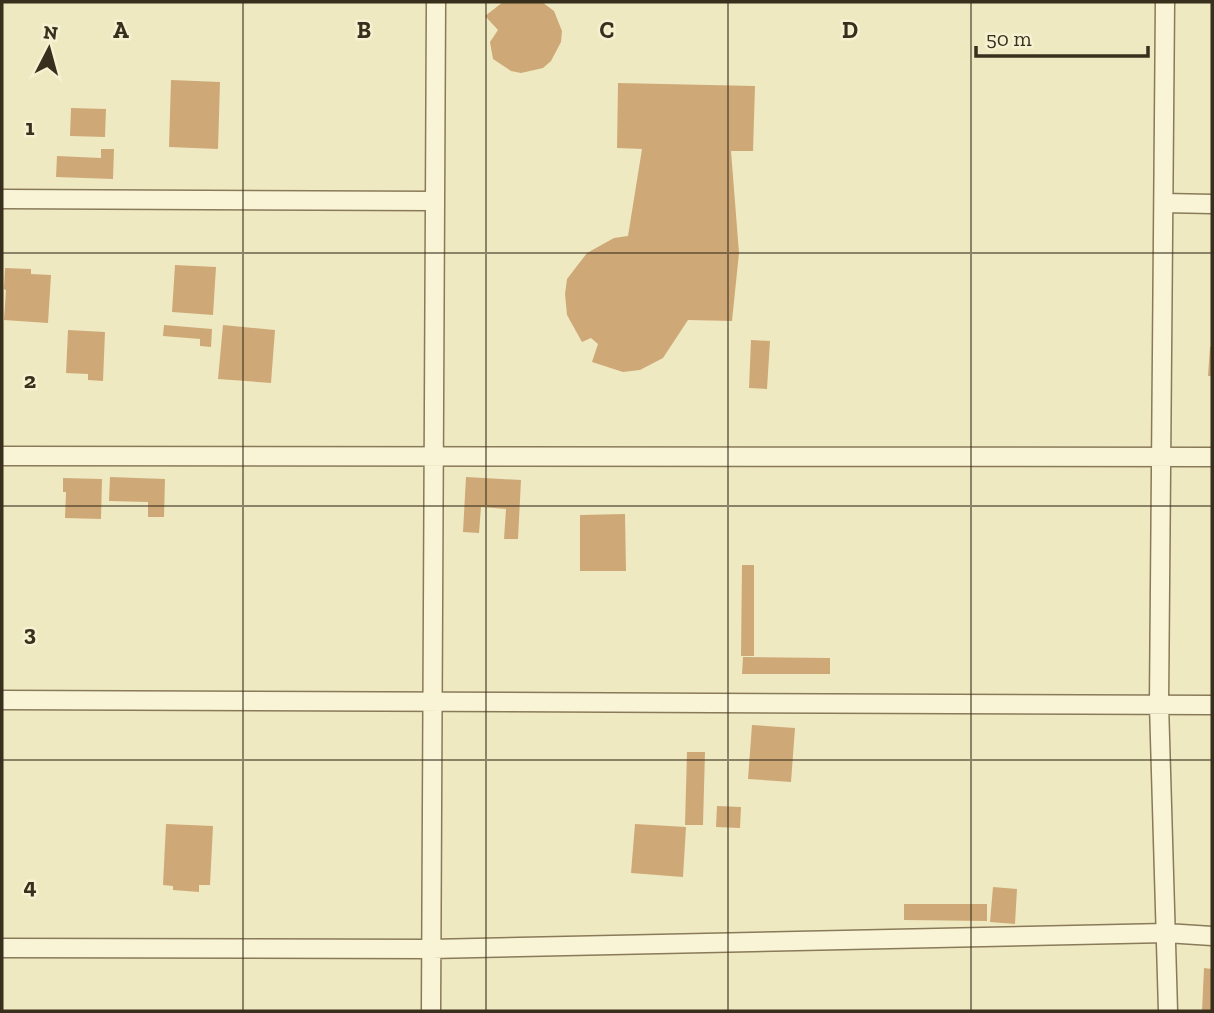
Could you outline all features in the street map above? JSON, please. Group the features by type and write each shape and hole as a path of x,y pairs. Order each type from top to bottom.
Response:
{"street":[{"path":"431,1011 436,2"},
{"path":"1166,2 1159,704 1168,1011"},
{"path":"2,199 435,201"},
{"path":"1164,203 1212,204"},
{"path":"2,456 1212,457"},
{"path":"2,700 1212,705"},
{"path":"2,948 431,949 1166,933 1212,936"}],"building":[{"path":"503,2 542,2 554,11 562,31 561,42 551,61 543,68 521,73 511,71 493,59 490,42 498,30 485,16"},
{"path":"171,80 220,82 218,149 169,147"},
{"path":"618,83 755,86 753,151 731,151 739,253 732,321 688,320 663,358 640,370 623,372 592,362 598,344 591,338 582,342 567,315 565,294 567,279 587,253 614,238 628,236 642,149 617,148"},
{"path":"71,108 106,109 105,137 70,136"},
{"path":"101,149 114,149 113,179 56,177 57,156 101,158"},
{"path":"175,265 216,267 213,315 172,312"},
{"path":"5,268 31,269 31,274 51,275 48,323 4,320"},
{"path":"164,325 212,329 211,347 200,346 200,339 163,336"},
{"path":"223,325 275,330 271,383 218,379"},
{"path":"68,330 105,332 103,381 88,380 88,374 66,373"},
{"path":"751,340 770,341 767,389 749,388"},
{"path":"1210,347 1212,376 1208,376"},
{"path":"110,477 165,479 164,517 148,517 148,502 109,501"},
{"path":"466,477 521,480 518,539 504,539 506,509 481,507 479,533 463,532"},
{"path":"63,478 102,479 101,519 65,518 66,492 63,492"},
{"path":"625,514 626,571 580,571 580,515"},
{"path":"742,565 754,565 754,656 741,656"},
{"path":"743,657 830,658 830,674 742,674"},
{"path":"752,725 795,728 791,782 748,779"},
{"path":"687,752 705,752 703,825 685,825"},
{"path":"717,806 741,807 740,828 716,827"},
{"path":"166,824 213,826 210,885 199,885 199,892 173,890 173,886 163,885"},
{"path":"635,824 686,827 683,877 631,873"},
{"path":"993,887 1017,889 1015,924 990,922"},
{"path":"904,904 987,904 987,921 904,920"},
{"path":"1204,968 1212,969 1212,1011 1202,1011"}]}
